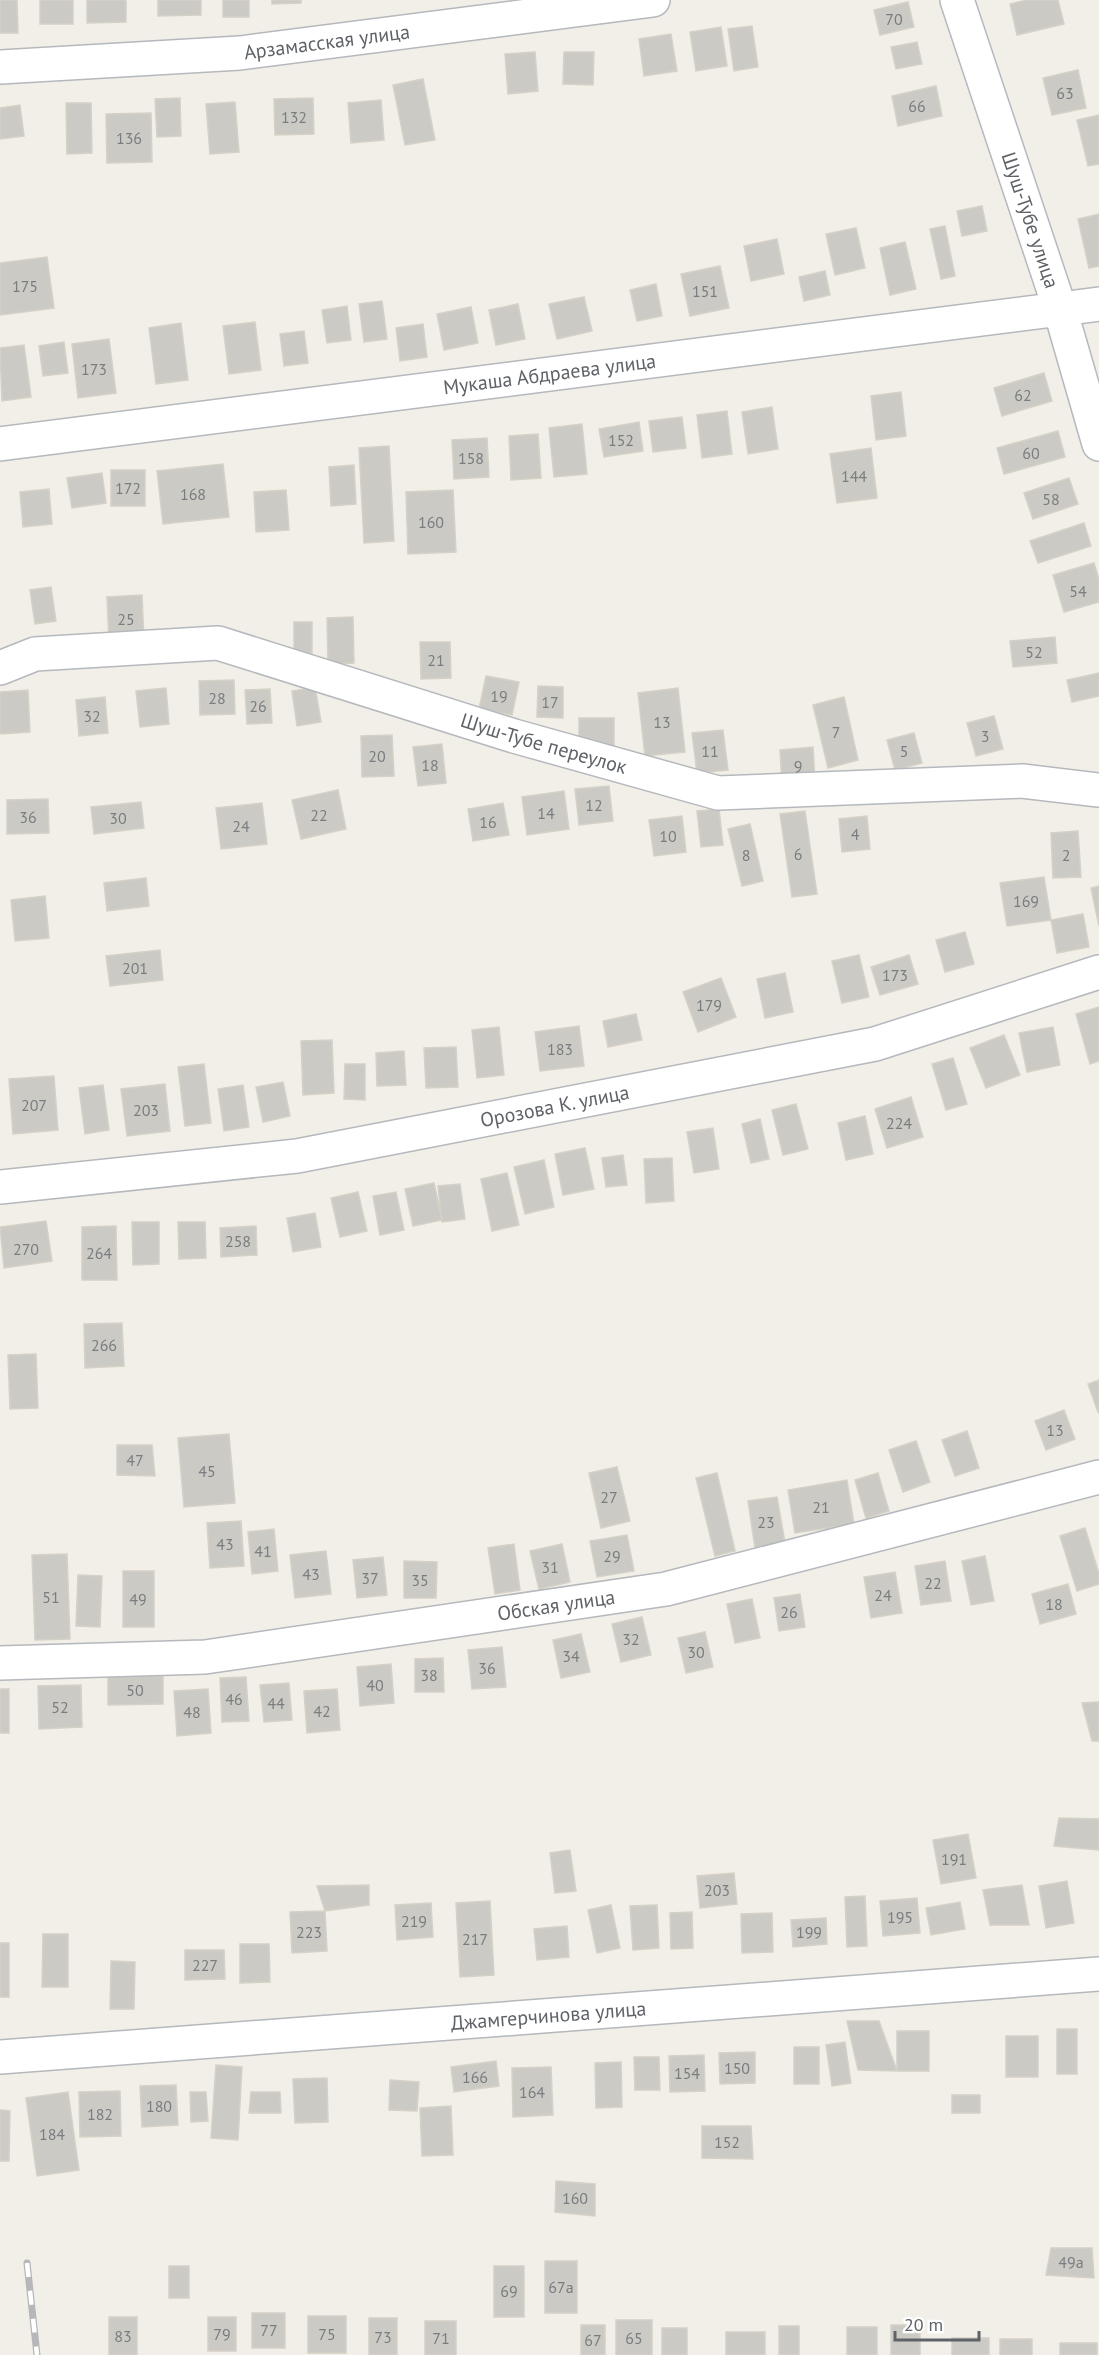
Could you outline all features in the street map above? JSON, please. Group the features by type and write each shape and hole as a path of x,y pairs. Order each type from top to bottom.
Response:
{"street":[{"name":"Арзамасская улица","path":"0,67 240,53 653,0"},
{"name":"Шуш-Тубе улица","path":"957,0 1060,309 1099,444"},
{"name":"Мукаша Абдраева улица","path":"0,444 1099,304"},
{"name":"Шуш-Тубе переулок","path":"0,668 34,654 218,643 514,736 718,793 1022,781 1099,790"},
{"name":"Орозова К. улица","path":"0,1186 297,1156 875,1044 1099,972"},
{"name":"Обская улица","path":"0,1663 205,1657 666,1588 1099,1477"},
{"name":"Джамгерчинова улица","path":"0,2057 1099,1974"}],"building":[{"path":"0,0 17,0 18,33 0,33"},
{"path":"40,0 73,0 73,24 40,24"},
{"path":"87,0 126,0 126,22 87,23"},
{"path":"158,0 201,0 201,15 158,16"},
{"path":"223,0 249,0 249,17 223,17"},
{"path":"272,0 301,0 301,3 272,4"},
{"path":"1027,0 1058,0 1064,24 1017,35 1010,4"},
{"path":"908,2 914,27 880,35 874,10"},
{"path":"752,26 758,67 734,71 728,29"},
{"path":"721,27 727,66 696,71 690,32"},
{"path":"671,34 677,71 644,76 639,39"},
{"path":"917,42 922,64 896,69 891,47"},
{"path":"535,52 538,91 508,94 505,54"},
{"path":"564,52 594,52 593,85 563,84"},
{"path":"1078,70 1086,108 1052,115 1043,78"},
{"path":"423,79 435,140 405,145 393,85"},
{"path":"936,86 942,116 898,126 892,96"},
{"path":"180,98 181,136 157,137 155,99"},
{"path":"313,98 314,134 275,135 274,99"},
{"path":"381,100 384,140 351,143 348,103"},
{"path":"235,102 239,152 210,154 206,104"},
{"path":"66,103 91,103 92,153 67,154"},
{"path":"20,105 24,136 0,139 0,108"},
{"path":"151,113 152,162 107,163 106,114"},
{"path":"1099,115 1099,164 1088,166 1077,120"},
{"path":"982,206 987,231 962,236 957,211"},
{"path":"1099,214 1099,266 1089,268 1078,219"},
{"path":"945,226 955,276 941,279 930,229"},
{"path":"856,228 865,268 835,275 826,234"},
{"path":"777,239 784,274 751,281 744,246"},
{"path":"905,242 916,289 890,295 880,248"},
{"path":"47,257 54,308 0,315 0,263"},
{"path":"720,266 729,308 690,316 681,274"},
{"path":"825,271 830,295 804,301 799,277"},
{"path":"656,284 662,316 637,321 630,290"},
{"path":"584,297 592,331 557,339 549,304"},
{"path":"382,301 387,339 364,342 359,304"},
{"path":"518,304 525,339 496,345 489,310"},
{"path":"347,306 351,340 327,343 322,310"},
{"path":"471,307 478,343 444,350 437,314"},
{"path":"255,322 261,370 229,374 223,326"},
{"path":"181,323 188,380 156,384 149,328"},
{"path":"423,324 427,357 400,361 396,328"},
{"path":"304,331 308,363 284,366 280,334"},
{"path":"109,339 116,393 78,398 72,344"},
{"path":"64,342 68,373 43,376 39,346"},
{"path":"24,345 31,397 2,401 0,348"},
{"path":"1044,373 1052,401 1002,416 994,388"},
{"path":"901,392 906,436 876,440 871,396"},
{"path":"772,407 778,449 748,454 742,412"},
{"path":"727,411 732,454 702,458 697,415"},
{"path":"682,417 686,448 653,452 649,421"},
{"path":"639,422 643,451 604,457 599,429"},
{"path":"582,424 587,474 554,477 549,428"},
{"path":"1058,431 1065,457 1004,474 997,448"},
{"path":"538,434 541,478 511,480 509,436"},
{"path":"487,438 489,477 454,479 452,440"},
{"path":"389,446 394,541 364,543 359,448"},
{"path":"871,448 877,498 837,503 830,454"},
{"path":"223,464 229,517 163,524 157,471"},
{"path":"354,465 356,504 331,506 329,467"},
{"path":"111,470 145,470 145,506 111,506"},
{"path":"102,473 106,503 72,508 67,478"},
{"path":"1069,478 1078,504 1033,519 1024,493"},
{"path":"49,489 52,524 23,527 20,492"},
{"path":"286,490 289,530 256,532 254,492"},
{"path":"453,490 456,552 408,554 406,492"},
{"path":"1084,523 1091,546 1038,563 1030,541"},
{"path":"1094,563 1099,580 1099,602 1064,612 1053,575"},
{"path":"51,587 56,621 35,624 30,590"},
{"path":"142,595 144,641 109,642 107,597"},
{"path":"353,617 354,663 328,664 327,618"},
{"path":"294,622 312,622 312,653 294,653"},
{"path":"1055,637 1057,663 1013,667 1010,641"},
{"path":"420,642 450,642 451,678 421,679"},
{"path":"1099,673 1099,696 1072,702 1067,680"},
{"path":"486,676 519,682 512,715 479,709"},
{"path":"234,680 235,714 200,715 199,681"},
{"path":"538,686 563,687 563,718 537,717"},
{"path":"315,687 321,722 297,726 292,691"},
{"path":"166,688 169,724 140,727 136,691"},
{"path":"678,688 685,752 645,756 638,693"},
{"path":"270,689 272,723 247,724 245,690"},
{"path":"28,690 30,732 0,734 0,692"},
{"path":"105,697 108,733 79,736 76,700"},
{"path":"844,697 858,760 828,768 813,705"},
{"path":"994,716 1003,749 976,756 967,723"},
{"path":"579,718 614,718 614,748 579,748"},
{"path":"723,730 728,770 697,773 692,733"},
{"path":"914,733 922,763 895,770 887,740"},
{"path":"392,735 394,776 362,777 361,736"},
{"path":"442,744 446,783 418,786 413,747"},
{"path":"813,747 815,782 782,783 780,750"},
{"path":"609,786 613,821 579,825 575,789"},
{"path":"338,790 346,829 301,839 292,800"},
{"path":"564,791 569,829 527,835 522,797"},
{"path":"48,799 49,833 7,834 7,800"},
{"path":"141,802 144,828 94,834 91,807"},
{"path":"262,803 267,844 221,849 216,808"},
{"path":"503,803 509,835 473,841 468,809"},
{"path":"719,809 723,845 701,847 697,811"},
{"path":"805,811 817,894 792,897 780,814"},
{"path":"682,816 686,852 654,856 649,820"},
{"path":"867,816 870,849 842,852 839,819"},
{"path":"750,824 763,881 742,886 728,829"},
{"path":"1078,831 1081,877 1053,878 1051,833"},
{"path":"1044,877 1051,920 1007,926 1000,883"},
{"path":"146,878 149,906 107,911 104,883"},
{"path":"1099,886 1099,926 1091,888"},
{"path":"45,896 49,938 15,941 11,900"},
{"path":"1083,914 1089,947 1057,953 1051,920"},
{"path":"965,932 974,964 945,972 936,940"},
{"path":"160,950 163,980 110,986 106,956"},
{"path":"859,955 869,997 842,1003 832,961"},
{"path":"909,955 918,984 880,995 871,967"},
{"path":"785,973 793,1012 765,1018 757,979"},
{"path":"721,978 736,1017 698,1032 683,992"},
{"path":"1099,1007 1099,1061 1090,1064 1076,1014"},
{"path":"636,1014 642,1040 608,1047 603,1021"},
{"path":"579,1026 584,1066 540,1071 535,1032"},
{"path":"499,1027 504,1075 477,1078 472,1030"},
{"path":"1053,1027 1060,1065 1027,1072 1019,1033"},
{"path":"1004,1035 1020,1075 986,1088 970,1048"},
{"path":"332,1040 334,1093 303,1095 301,1041"},
{"path":"456,1047 458,1087 426,1088 424,1048"},
{"path":"404,1051 406,1085 377,1086 376,1053"},
{"path":"953,1058 967,1104 946,1110 932,1064"},
{"path":"204,1064 211,1123 185,1126 178,1067"},
{"path":"345,1064 365,1064 365,1100 344,1099"},
{"path":"54,1076 58,1130 13,1134 9,1079"},
{"path":"283,1082 290,1116 263,1122 256,1087"},
{"path":"165,1084 170,1131 127,1136 121,1089"},
{"path":"103,1085 109,1130 85,1134 79,1088"},
{"path":"243,1085 249,1127 224,1131 218,1089"},
{"path":"911,1097 923,1137 887,1148 875,1109"},
{"path":"796,1104 808,1149 783,1155 772,1110"},
{"path":"865,1116 873,1154 846,1160 838,1123"},
{"path":"760,1119 769,1159 751,1163 742,1124"},
{"path":"713,1128 719,1169 694,1173 687,1132"},
{"path":"585,1148 594,1189 563,1195 555,1154"},
{"path":"623,1155 627,1185 606,1187 602,1158"},
{"path":"672,1158 674,1201 646,1203 644,1159"},
{"path":"544,1160 554,1207 525,1214 514,1167"},
{"path":"507,1173 519,1225 492,1231 481,1179"},
{"path":"434,1183 442,1220 413,1226 405,1189"},
{"path":"460,1184 465,1219 442,1222 438,1186"},
{"path":"358,1192 367,1231 340,1237 331,1198"},
{"path":"396,1192 404,1230 380,1235 373,1196"},
{"path":"315,1213 321,1247 293,1252 287,1218"},
{"path":"46,1221 52,1261 4,1268 0,1227"},
{"path":"132,1222 159,1222 159,1264 133,1265"},
{"path":"178,1222 205,1222 206,1258 179,1259"},
{"path":"116,1226 117,1280 82,1280 82,1227"},
{"path":"256,1226 257,1255 221,1257 220,1228"},
{"path":"122,1323 124,1366 85,1368 84,1324"},
{"path":"36,1354 38,1408 10,1409 8,1355"},
{"path":"1099,1380 1099,1412 1098,1412 1088,1384"},
{"path":"1064,1410 1075,1439 1046,1450 1035,1421"},
{"path":"967,1431 979,1468 955,1476 942,1440"},
{"path":"229,1434 235,1503 184,1507 178,1438"},
{"path":"916,1441 930,1482 903,1492 889,1450"},
{"path":"117,1445 152,1445 155,1476 117,1475"},
{"path":"617,1467 630,1521 601,1528 589,1473"},
{"path":"717,1473 735,1551 715,1556 696,1478"},
{"path":"878,1473 889,1511 866,1518 855,1480"},
{"path":"847,1480 854,1524 795,1533 788,1490"},
{"path":"777,1497 785,1543 755,1548 748,1501"},
{"path":"241,1521 244,1566 210,1568 207,1523"},
{"path":"1085,1528 1099,1574 1099,1584 1077,1591 1060,1536"},
{"path":"274,1529 278,1571 252,1574 248,1532"},
{"path":"627,1535 634,1571 597,1577 590,1541"},
{"path":"514,1544 520,1590 495,1594 488,1548"},
{"path":"562,1544 570,1582 539,1589 530,1551"},
{"path":"326,1551 331,1594 295,1598 290,1555"},
{"path":"67,1554 70,1639 35,1640 32,1555"},
{"path":"985,1556 994,1601 971,1605 962,1561"},
{"path":"383,1557 387,1595 357,1598 353,1560"},
{"path":"404,1561 437,1562 436,1598 404,1598"},
{"path":"945,1561 951,1601 921,1605 915,1566"},
{"path":"123,1571 154,1571 154,1627 123,1627"},
{"path":"895,1572 902,1613 871,1618 864,1577"},
{"path":"78,1575 102,1576 100,1627 76,1626"},
{"path":"1068,1584 1076,1614 1040,1624 1032,1594"},
{"path":"800,1594 805,1627 779,1631 774,1598"},
{"path":"752,1599 760,1638 735,1643 727,1604"},
{"path":"642,1617 651,1655 621,1662 612,1624"},
{"path":"705,1632 713,1667 686,1673 678,1638"},
{"path":"581,1634 590,1672 561,1678 553,1640"},
{"path":"502,1647 506,1687 472,1689 468,1650"},
{"path":"443,1658 444,1692 415,1692 415,1659"},
{"path":"391,1664 394,1703 360,1706 357,1667"},
{"path":"163,1676 163,1704 108,1705 108,1677"},
{"path":"246,1677 249,1721 222,1722 220,1678"},
{"path":"289,1683 292,1720 264,1722 260,1685"},
{"path":"81,1685 82,1727 39,1729 38,1686"},
{"path":"0,1689 9,1689 9,1733 0,1733"},
{"path":"208,1689 211,1733 177,1736 174,1691"},
{"path":"337,1689 340,1730 307,1733 304,1691"},
{"path":"1099,1702 1099,1741 1092,1741 1082,1703"},
{"path":"1059,1818 1099,1819 1099,1850 1054,1846"},
{"path":"968,1834 976,1878 941,1884 933,1840"},
{"path":"570,1850 576,1891 555,1893 550,1853"},
{"path":"734,1873 737,1904 700,1908 697,1876"},
{"path":"1067,1881 1074,1923 1046,1928 1039,1886"},
{"path":"369,1885 369,1905 325,1911 317,1886"},
{"path":"1022,1885 1029,1925 990,1925 983,1890"},
{"path":"865,1896 867,1946 847,1947 845,1897"},
{"path":"917,1898 920,1933 883,1936 880,1901"},
{"path":"490,1901 494,1975 460,1977 456,1903"},
{"path":"960,1902 965,1929 931,1935 926,1908"},
{"path":"431,1903 433,1937 397,1940 395,1905"},
{"path":"611,1905 620,1948 597,1953 588,1910"},
{"path":"657,1905 659,1948 633,1950 630,1906"},
{"path":"325,1911 327,1951 292,1953 290,1912"},
{"path":"692,1912 693,1948 671,1949 670,1913"},
{"path":"772,1913 773,1952 742,1953 741,1914"},
{"path":"826,1918 827,1944 793,1947 791,1920"},
{"path":"567,1926 569,1957 537,1960 534,1929"},
{"path":"43,1934 68,1934 68,1987 42,1987"},
{"path":"0,1943 9,1943 9,1997 0,1997"},
{"path":"240,1944 269,1944 270,1982 240,1983"},
{"path":"185,1950 224,1950 225,1979 185,1980"},
{"path":"111,1961 135,1962 134,2009 110,2009"},
{"path":"847,2021 879,2021 897,2071 858,2070"},
{"path":"1057,2029 1077,2029 1077,2074 1057,2074"},
{"path":"897,2031 929,2031 929,2071 897,2071"},
{"path":"1006,2036 1038,2036 1038,2077 1006,2077"},
{"path":"845,2042 851,2083 832,2086 826,2045"},
{"path":"794,2047 819,2047 819,2084 794,2084"},
{"path":"755,2052 755,2083 720,2084 719,2053"},
{"path":"704,2055 705,2091 670,2092 669,2056"},
{"path":"634,2057 659,2057 660,2090 635,2090"},
{"path":"496,2061 499,2086 454,2092 451,2067"},
{"path":"621,2062 622,2107 596,2108 595,2063"},
{"path":"216,2065 242,2067 238,2140 211,2138"},
{"path":"551,2067 553,2115 513,2117 512,2068"},
{"path":"327,2078 328,2122 295,2123 293,2079"},
{"path":"390,2080 419,2082 417,2111 389,2110"},
{"path":"176,2085 178,2125 142,2127 140,2086"},
{"path":"120,2091 121,2136 80,2137 79,2092"},
{"path":"68,2092 79,2170 37,2176 26,2098"},
{"path":"190,2092 206,2092 208,2121 191,2122"},
{"path":"251,2092 280,2092 281,2113 249,2113"},
{"path":"952,2095 980,2095 980,2113 952,2113"},
{"path":"451,2106 453,2155 422,2156 420,2108"},
{"path":"0,2110 10,2111 9,2161 0,2161"},
{"path":"702,2126 751,2126 753,2159 702,2158"},
{"path":"556,2181 595,2184 595,2216 555,2212"},
{"path":"1051,2248 1092,2248 1094,2278 1046,2275"},
{"path":"545,2261 577,2261 577,2313 545,2313"},
{"path":"169,2266 189,2266 189,2298 169,2298"},
{"path":"494,2266 524,2266 524,2317 494,2317"},
{"path":"252,2313 285,2313 285,2348 252,2348"},
{"path":"308,2316 346,2316 346,2353 308,2353"},
{"path":"109,2317 137,2317 137,2355 109,2355"},
{"path":"208,2317 236,2317 236,2351 208,2351"},
{"path":"369,2318 397,2318 397,2355 369,2355"},
{"path":"616,2320 652,2320 652,2355 616,2355"},
{"path":"425,2321 456,2321 456,2355 425,2355"},
{"path":"581,2325 605,2325 605,2355 581,2355"},
{"path":"891,2325 920,2325 920,2355 891,2355"},
{"path":"779,2326 799,2326 799,2355 779,2355"},
{"path":"847,2327 877,2327 877,2355 847,2355"},
{"path":"662,2328 687,2328 687,2355 662,2355"},
{"path":"726,2332 765,2332 765,2355 726,2355"},
{"path":"952,2338 989,2338 989,2355 952,2355"},
{"path":"1000,2339 1032,2339 1032,2355 1000,2355"},
{"path":"1060,2343 1097,2343 1097,2355 1060,2355"}],"railway":[{"path":"27,2263 37,2355"}]}
